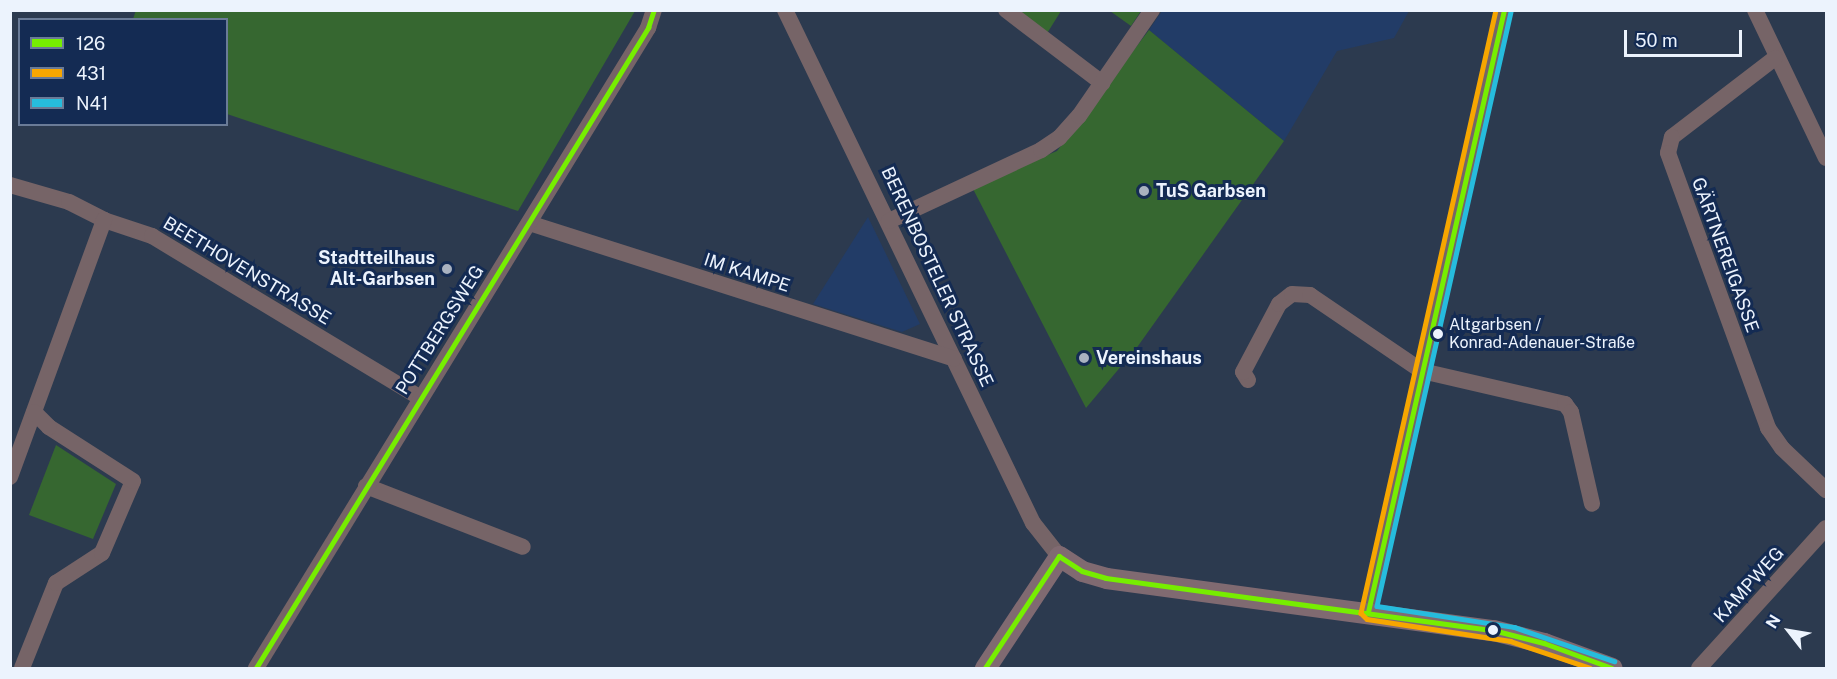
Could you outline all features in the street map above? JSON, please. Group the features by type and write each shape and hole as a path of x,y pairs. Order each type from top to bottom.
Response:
{"main road":[{"path":"985,669 1059,556 1082,571 1106,578 1368,612 1512,634 1612,669"}],"street":[{"name":"POTTBERGSWEG","path":"256,669 648,28 654,10"},
{"name":"BERENBOSTELER STRASSE","path":"785,10 889,221 1037,532 1059,556"},
{"path":"1006,10 1102,83"},
{"path":"889,221 1051,144 1079,116 1152,10"},
{"path":"1368,612 1504,10"},
{"path":"1755,10 1775,58 1827,158"},
{"name":"GÄRTNEREIGASSE","path":"1775,58 1672,137 1668,153 1768,428 1782,448 1827,490"},
{"name":"BEETHOVENSTRASSE","path":"10,186 69,202 104,220 152,236 421,398"},
{"path":"10,477 104,220"},
{"name":"IM KAMPE","path":"529,223 954,359"},
{"path":"1248,380 1243,372 1279,304 1286,297 1301,293 1422,370 1557,399 1565,404 1570,412 1593,504"},
{"path":"22,669 56,583 102,553 133,481 49,427 34,412"},
{"path":"366,486 523,547"},
{"name":"KAMPWEG","path":"1700,669 1827,528"}],"shaded area":[{"path":"1162,11 1409,11 1394,38 1337,51 1284,141 1149,30"},
{"path":"868,217 920,324 902,332 813,304"}],"green space":[{"path":"136,10 635,10 518,211 228,114 228,18 133,18"},
{"path":"1014,11 1061,11 1046,35"},
{"path":"1110,11 1141,11 1131,26"},
{"name":"TuS Garbsen","path":"1149,30 1284,141 1138,346 1086,408 972,187 1057,151"},
{"path":"56,445 116,484 93,539 29,515"}],"transit line":[{"name":"126","path":"256,668 648,28 654,10"},
{"name":"431","path":"1496,10 1361,613 1367,619 1510,641 1590,668"},
{"name":"126","path":"1368,612 1504,10"},
{"name":"N41","path":"1511,12 1377,606 1514,627 1614,661"},
{"name":"126","path":"985,668 1059,556 1082,571 1106,578 1493,630 1544,643 1612,668"}],"place":[{"name":"TuS Garbsen","path":"1144,191"},
{"name":"Stadtteilhaus Alt-Garbsen","path":"447,269"},
{"name":"Altgarbsen / Konrad-Adenauer-Straße","path":"1438,334"},
{"name":"Vereinshaus","path":"1084,358"}]}
